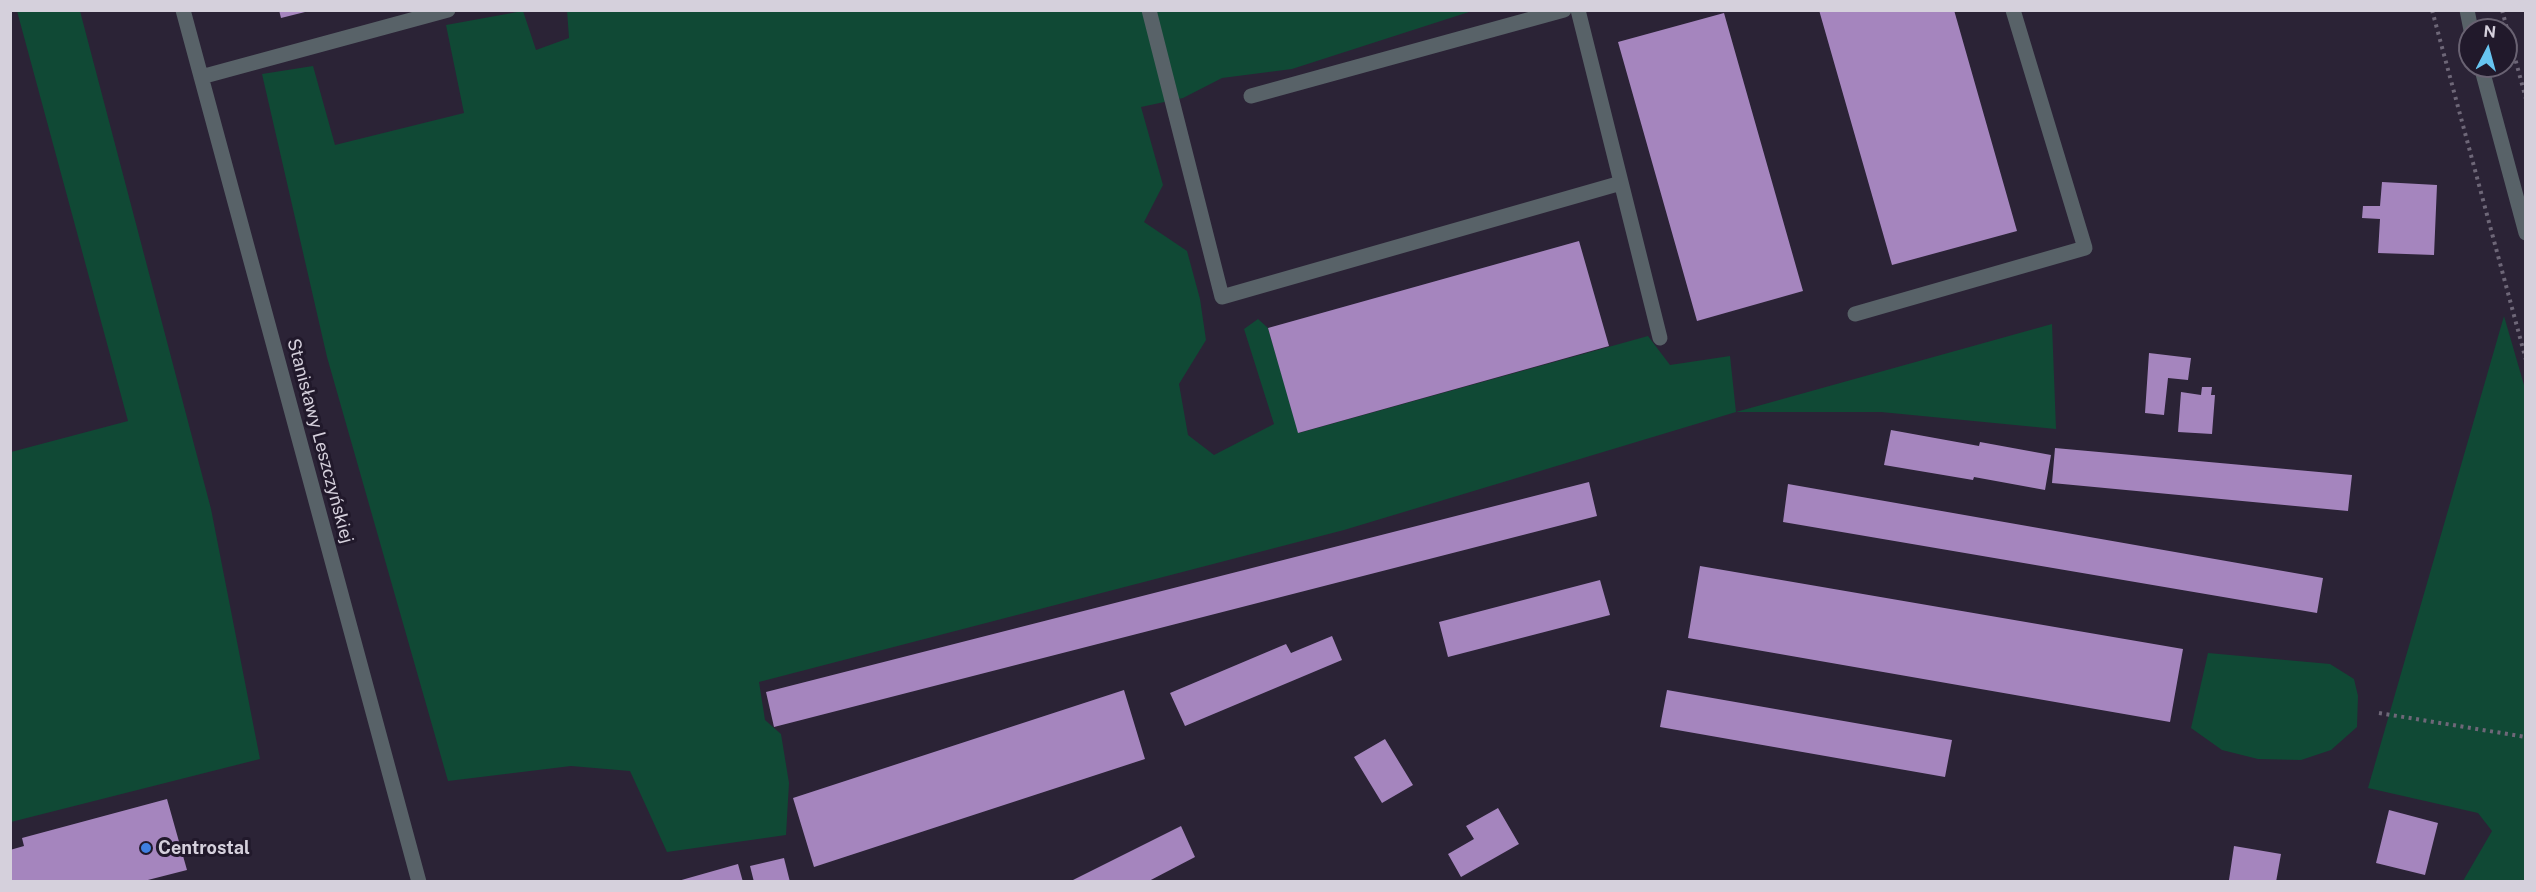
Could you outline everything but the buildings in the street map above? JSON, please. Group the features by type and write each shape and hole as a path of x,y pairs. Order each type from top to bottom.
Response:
{"street":[{"name":"Stanisławy Leszczyńskiej","path":"183,10 419,882"},
{"path":"201,77 448,10"},
{"path":"1149,10 1222,297 1621,183"},
{"path":"1251,96 1564,10"},
{"path":"1578,10 1660,338"},
{"path":"1855,314 2085,248 2013,10"},
{"path":"2484,78 2526,233"}],"path":[{"path":"2432,10 2526,360"},
{"path":"2502,10 2526,99"},
{"path":"2379,713 2526,737"}],"green space":[{"path":"567,10 1472,11 1292,69 1222,78 1183,98 1141,107 1163,185 1144,222 1187,251 1200,299 1206,340 1179,384 1188,435 1214,455 1274,424 1244,329 1258,319 1268,328 1299,433 1648,336 1670,365 1730,356 1736,412 1344,530 759,682 765,720 781,734 789,783 786,835 667,852 630,771 571,766 448,781 327,357 262,74 313,66 335,145 464,113 446,25 523,11 536,50 569,38"},
{"path":"17,11 80,11 211,509 260,759 11,822 11,452 128,421"},
{"path":"2504,316 2526,392 2525,881 2463,881 2492,831 2478,813 2368,788"},
{"path":"2052,324 2056,429 1881,412 1736,412"},
{"path":"2208,653 2330,664 2354,679 2358,696 2357,727 2331,750 2301,760 2258,759 2222,750 2191,728"}],"place":[{"name":"Centrostal","path":"146,848"}]}
